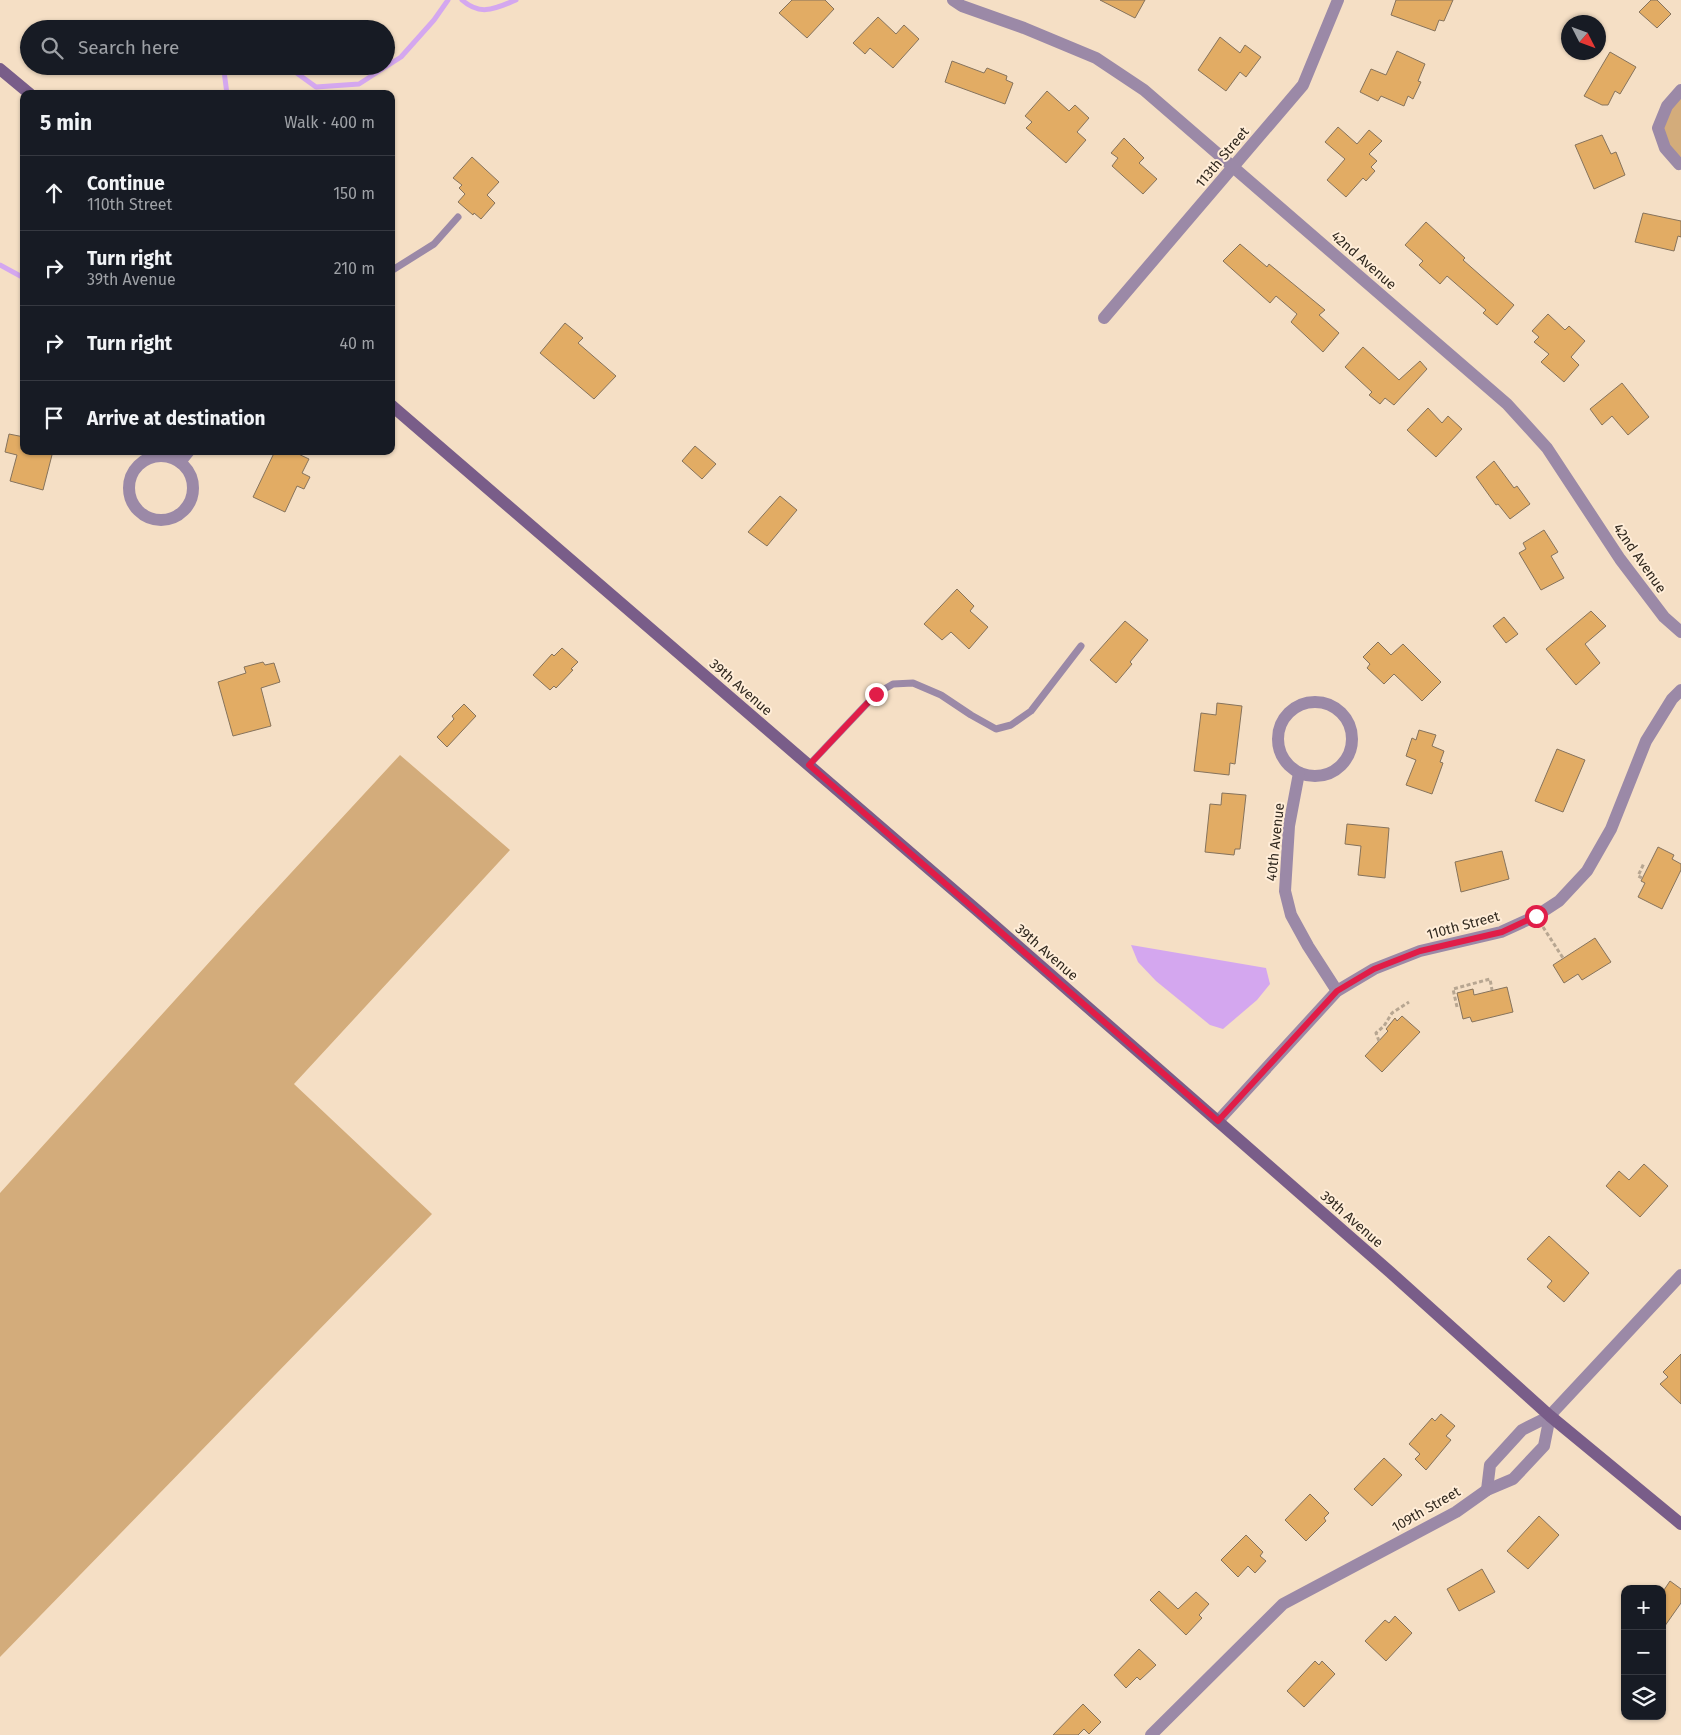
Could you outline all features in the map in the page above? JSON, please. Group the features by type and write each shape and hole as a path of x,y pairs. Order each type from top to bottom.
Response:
{"main road":[{"path":"0,69 25,90"},
{"name":"39th Avenue","path":"395,408 1218,1121 1550,1416 1681,1524"}],"street":[{"name":"42nd Avenue","path":"953,0 962,6 1024,28 1096,58 1144,90 1233,166 1507,404 1547,448 1620,559 1664,617 1681,632"},
{"name":"113th Street","path":"1104,318 1303,84 1338,0"},
{"path":"1681,90 1667,106 1658,128 1665,148 1679,164 1681,163"},
{"path":"180,462 186,455"},
{"path":"161,456 180,462 188,470 193,492 190,502 183,512 174,518 163,521 152,520 142,515 134,508 129,494 130,479 134,469 142,462 161,456"},
{"name":"110th Street","path":"1218,1121 1337,991 1382,966 1420,951 1502,932 1536,916 1559,902 1587,871 1611,829 1646,741 1672,699 1681,690"},
{"path":"1323,703 1335,708 1344,716 1350,727 1352,739 1350,751 1344,762 1335,771 1324,776 1311,776 1299,773 1289,766 1282,757 1278,745 1278,733 1282,722 1290,712 1300,706 1323,703"},
{"name":"40th Avenue","path":"1299,773 1289,826 1285,890 1291,915 1308,946 1337,991"},
{"path":"1487,1490 1490,1465 1522,1430 1550,1416 1681,1275"},
{"name":"109th Street","path":"1151,1735 1284,1604 1456,1512 1487,1490 1513,1479 1544,1446 1550,1416"}],"lane":[{"path":"395,268 434,244 458,217"},
{"path":"809,765 876,694 893,684 913,683 941,694 971,715 996,728 1011,725 1031,711 1081,646"}],"path":[{"path":"1642,878 1638,876 1644,863"},
{"path":"1536,916 1563,958"},
{"path":"1458,1007 1453,989 1490,979 1492,990"},
{"path":"1379,1041 1376,1033 1384,1026 1392,1014 1409,1002"}],"shaded area":[{"path":"1681,90 1681,163 1658,128"},
{"path":"400,755 510,850 294,1084 432,1214 0,1657 0,1193"},
{"path":"1131,945 1266,968 1270,984 1257,1000 1223,1029 1210,1025 1156,981 1138,962"}],"building":[{"path":"792,0 825,0 834,9 807,38 779,13"},
{"path":"1100,0 1145,0 1135,18"},
{"path":"1396,0 1453,0 1444,21 1439,20 1435,31 1391,15"},
{"path":"1651,0 1657,0 1671,14 1657,28 1639,12"},
{"path":"878,17 896,34 904,25 919,39 893,68 870,48 865,54 853,43"},
{"path":"1220,37 1240,53 1245,45 1261,57 1246,77 1240,72 1226,91 1198,70"},
{"path":"1397,51 1425,64 1418,81 1421,82 1413,99 1408,96 1404,106 1381,96 1378,101 1360,92 1371,69 1386,75"},
{"path":"1610,52 1636,67 1620,94 1615,91 1608,105 1602,105 1584,96"},
{"path":"952,61 984,73 987,68 1007,76 1006,80 1013,83 1005,104 945,82"},
{"path":"1047,91 1069,111 1075,105 1089,118 1077,132 1086,140 1066,163 1026,128 1032,122 1025,116"},
{"path":"1338,127 1357,144 1369,130 1382,141 1369,154 1377,161 1371,167 1375,171 1366,181 1363,178 1346,197 1327,180 1345,159 1325,142"},
{"path":"1602,135 1611,154 1616,152 1625,175 1594,189 1575,145"},
{"path":"1124,138 1144,158 1139,163 1157,179 1143,194 1112,166 1118,158 1111,153"},
{"path":"472,157 499,182 487,195 495,203 481,219 474,213 473,215 458,202 465,194 459,188 462,185 453,178"},
{"path":"1643,213 1681,221 1681,237 1678,236 1674,251 1635,242"},
{"path":"1426,222 1465,258 1463,260 1514,305 1497,325 1483,313 1486,310 1447,276 1440,284 1419,265 1423,261 1405,245"},
{"path":"1240,244 1267,267 1269,264 1325,310 1319,315 1339,333 1323,352 1291,322 1297,314 1276,296 1270,303 1223,261"},
{"path":"1548,314 1565,330 1569,326 1585,341 1571,357 1579,365 1564,382 1541,362 1549,354 1534,342 1539,337 1532,331"},
{"path":"565,323 583,338 578,343 616,376 594,399 540,353"},
{"path":"1363,347 1399,380 1420,361 1427,369 1394,405 1385,398 1380,404 1369,395 1372,392 1345,367"},
{"path":"1622,383 1649,417 1628,435 1612,416 1602,425 1590,409"},
{"path":"1428,408 1442,423 1448,416 1462,429 1436,457 1407,430"},
{"path":"9,434 20,436 20,455 52,455 43,490 10,481 17,455 5,452"},
{"path":"695,446 716,464 702,479 682,461"},
{"path":"273,455 300,455 309,459 302,473 310,477 304,489 297,486 285,512 253,497"},
{"path":"1494,461 1514,488 1517,486 1530,504 1510,519 1498,504 1496,505 1476,477"},
{"path":"780,496 797,510 767,546 748,532"},
{"path":"1544,530 1558,552 1551,556 1564,578 1541,590 1519,553 1526,549 1523,543"},
{"path":"957,589 974,606 970,611 988,627 969,649 951,632 942,640 924,624"},
{"path":"1591,611 1606,626 1585,644 1600,663 1576,685 1546,649"},
{"path":"1504,617 1518,634 1506,643 1493,626"},
{"path":"1125,621 1148,640 1116,683 1090,660"},
{"path":"1378,642 1391,655 1403,644 1441,682 1422,701 1394,674 1384,684 1367,668 1370,664 1363,657"},
{"path":"562,648 578,662 556,688 554,686 550,690 533,675 552,654 554,656"},
{"path":"263,662 265,665 274,663 280,682 261,688 271,726 233,736 218,682 246,673 244,667"},
{"path":"1217,703 1242,706 1235,764 1230,763 1229,775 1194,771 1201,713 1216,715"},
{"path":"464,704 476,716 447,747 437,737 454,719 452,716"},
{"path":"1419,730 1436,735 1432,746 1444,751 1440,762 1443,763 1432,794 1406,785 1416,760 1406,756 1412,738 1416,740"},
{"path":"1557,749 1585,760 1563,812 1535,801"},
{"path":"1222,793 1246,795 1240,849 1235,849 1234,855 1205,852 1210,804 1221,805"},
{"path":"1347,824 1389,828 1385,878 1358,875 1361,846 1345,844"},
{"path":"1658,847 1674,855 1672,859 1681,864 1681,870 1662,909 1638,897 1645,883 1641,881"},
{"path":"1502,851 1509,879 1461,892 1455,862"},
{"path":"1595,938 1611,962 1582,980 1578,974 1564,983 1553,965"},
{"path":"1507,987 1513,1012 1472,1022 1470,1017 1463,1019 1457,993 1473,989 1474,995"},
{"path":"1402,1016 1420,1032 1382,1072 1365,1056 1388,1031 1386,1029 1395,1018 1397,1021"},
{"path":"1644,1164 1668,1186 1640,1217 1606,1186 1619,1171 1629,1180"},
{"path":"1549,1236 1589,1273 1564,1302 1547,1287 1552,1281 1527,1259"},
{"path":"1681,1354 1681,1404 1660,1384 1668,1377 1663,1372"},
{"path":"1441,1414 1455,1426 1446,1436 1451,1440 1426,1470 1415,1459 1420,1454 1409,1444 1432,1418 1435,1421"},
{"path":"1384,1458 1402,1475 1372,1506 1354,1489"},
{"path":"1310,1494 1329,1513 1324,1518 1326,1521 1306,1541 1285,1520"},
{"path":"1539,1516 1559,1535 1528,1569 1507,1551"},
{"path":"1246,1535 1263,1552 1260,1556 1266,1561 1255,1573 1248,1566 1238,1577 1221,1560"},
{"path":"1482,1569 1495,1592 1459,1611 1447,1589"},
{"path":"1670,1581 1681,1589 1681,1603 1666,1624 1666,1587"},
{"path":"1159,1591 1178,1609 1196,1592 1209,1604 1199,1615 1202,1618 1186,1635 1150,1600"},
{"path":"1395,1616 1412,1633 1386,1661 1365,1641 1385,1620 1389,1623"},
{"path":"1139,1649 1156,1665 1140,1680 1137,1677 1126,1688 1114,1675"},
{"path":"1315,1661 1319,1665 1322,1661 1335,1674 1304,1707 1287,1691"},
{"path":"1083,1704 1101,1722 1089,1734 1084,1729 1078,1735 1053,1735"}],"waterway":[{"path":"395,61 401,57 434,20 448,0"},
{"path":"462,0 482,10 495,8 516,0"},
{"path":"225,75 226,90"},
{"path":"299,75 316,87 359,84 373,75"},
{"path":"0,265 20,276"}],"route":[{"path":"876,694 809,765 1218,1121 1337,991 1374,969 1420,951 1502,932 1536,916"}]}
